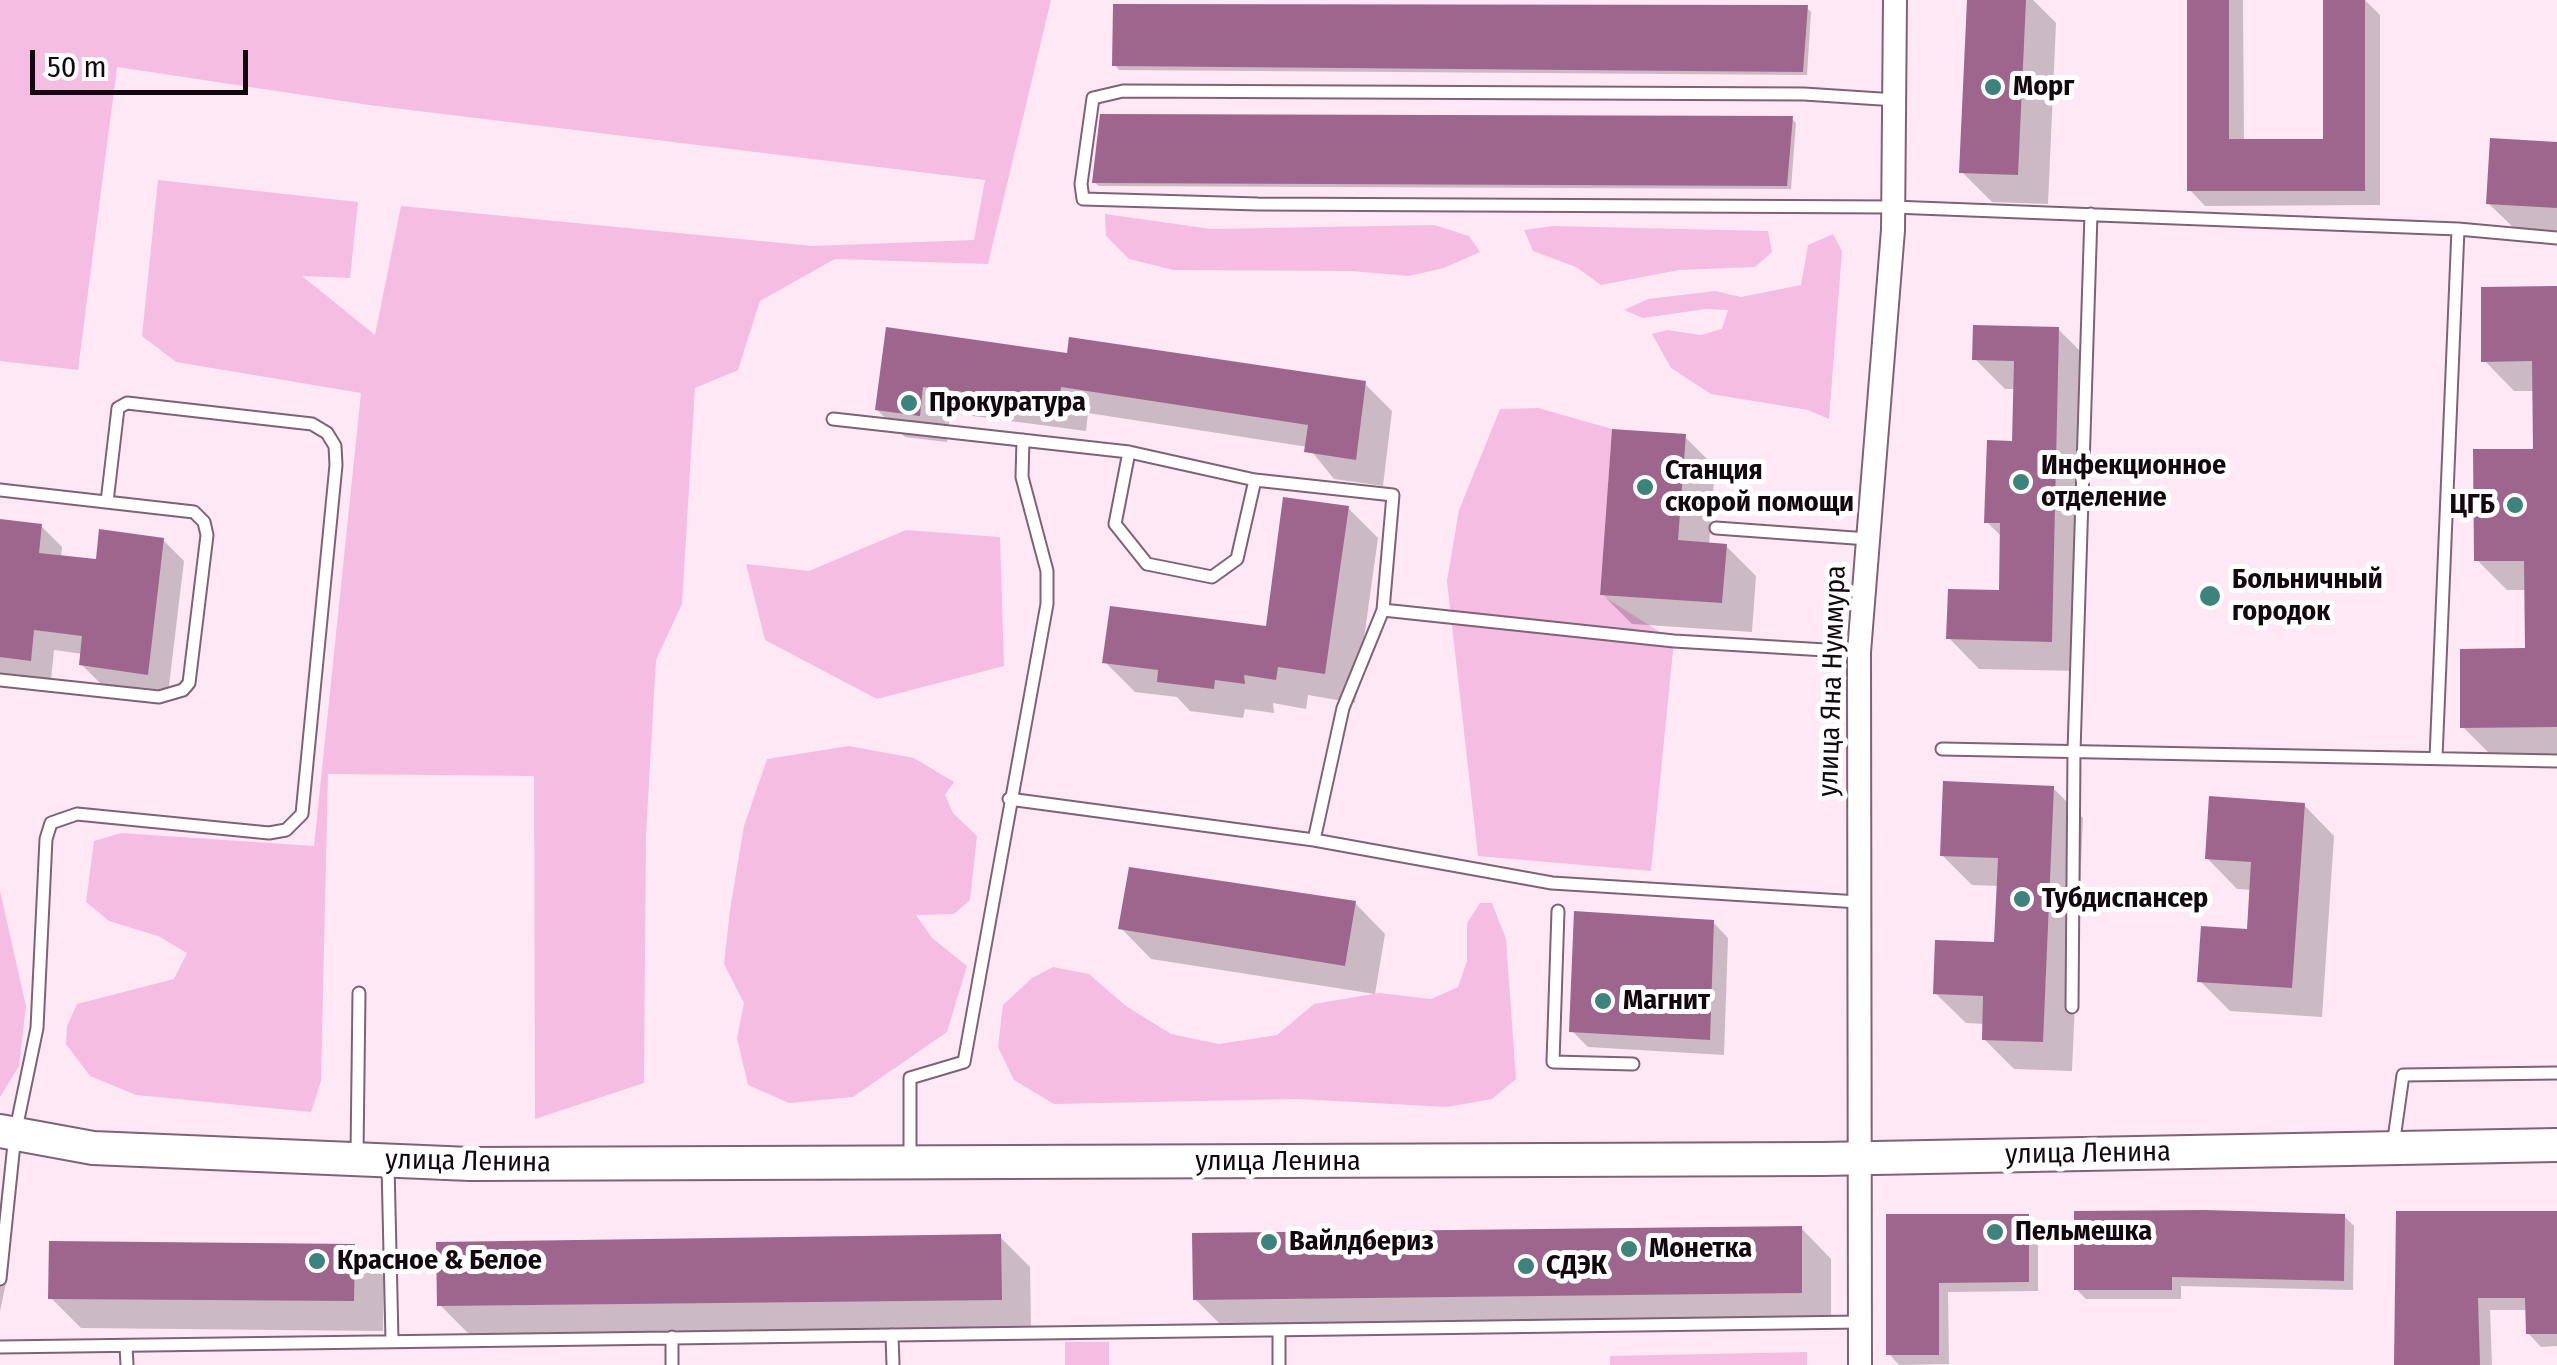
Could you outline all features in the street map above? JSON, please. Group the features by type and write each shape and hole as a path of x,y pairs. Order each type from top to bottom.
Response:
{"main road":[{"name":"улица Ленина","path":"8,1132 93,1148 372,1160 728,1165 1860,1158 2557,1145"}],"street":[{"name":"улица Яна Нуммура","path":"1860,1365 1859,652 1894,207 1895,0"}],"lane":[{"path":"1896,100 1804,94 1123,90 1093,98 1081,184 1084,199 1238,204 1894,207 2458,229 2557,238"},
{"path":"2072,1007 2074,751 2091,214"},
{"path":"2436,758 2458,229"},
{"path":"0,1279 8,1132 37,1028 46,839 51,823 78,814 269,833 286,830 302,814 336,465 335,446 327,432 312,424 126,404 118,408 107,502"},
{"path":"833,419 1129,452 1255,480 1392,496 1382,610 1342,708 1314,840"},
{"path":"910,1162 910,1078 964,1062 1047,604 1047,571 1022,478 1022,440"},
{"path":"1129,452 1116,524 1146,564 1212,577 1237,560 1255,480"},
{"path":"0,490 194,512 204,522 207,535 189,683 176,695 159,697 0,680"},
{"path":"1716,528 1868,539"},
{"path":"1382,610 1674,641 1859,652"},
{"path":"1942,749 2557,761"},
{"path":"1009,799 1314,840 1552,883 1859,902"},
{"path":"1558,911 1553,1062 1632,1064"},
{"path":"359,994 392,1340"},
{"path":"2392,1148 2403,1075 2557,1073"},
{"path":"0,1347 1860,1322"},
{"path":"1279,1330 1279,1365"},
{"path":"892,1335 892,1365"},
{"path":"672,1337 672,1365"},
{"path":"126,1346 126,1365"}],"shaded area":[{"path":"0,0 1051,0 988,264 835,259 760,301 738,370 695,388 682,604 656,660 646,835 644,1083 535,1119 534,776 328,774 321,1081 311,1112 136,1095 90,1076 66,1044 67,1026 77,1004 174,979 187,953 158,936 109,921 86,902 94,841 121,833 314,846 361,393 176,362 142,336 158,180 358,202 350,278 302,276 375,335 401,206 812,246 974,240 985,180 369,105 117,67 78,370 0,361"},
{"path":"1105,214 1211,229 1434,225 1469,236 1480,252 1444,268 1409,276 1351,271 1173,270 1129,259 1106,236"},
{"path":"1553,226 1768,231 1772,252 1755,267 1679,270 1601,285 1576,267 1533,251 1524,230"},
{"path":"1833,234 1842,251 1829,419 1808,410 1711,394 1671,368 1652,334 1667,330 1701,335 1722,329 1728,310 1706,309 1643,318 1624,310 1648,299 1715,291 1741,297 1801,285 1808,245"},
{"path":"1538,408 1612,429 1600,594 1674,641 1651,871 1478,856 1447,581 1459,510 1500,409"},
{"path":"906,530 1000,537 1004,666 877,699 765,640 746,564 809,571"},
{"path":"849,746 914,758 954,782 945,795 953,813 977,836 970,900 954,914 916,915 932,938 967,966 947,1032 853,1097 789,1103 748,1085 737,1038 744,1003 724,964 744,826 767,759"},
{"path":"0,891 26,1006 19,1066 0,1097"},
{"path":"1480,903 1492,903 1506,939 1516,1079 1492,1099 1447,1107 1298,1099 1054,1104 1014,1080 998,1047 1003,1005 1032,978 1053,967 1089,974 1126,1006 1171,1034 1219,1044 1277,1035 1314,1004 1379,993 1431,999 1458,987 1467,961 1467,923"},
{"path":"1065,1342 1109,1342 1109,1365 1065,1365"},
{"path":"1807,1352 1807,1365 1610,1365 1610,1356"}],"building":[{"name":"Морг","path":"1967,0 2026,0 2018,175 1959,173"},
{"path":"2187,0 2229,0 2229,139 2323,139 2323,0 2365,0 2365,191 2187,191"},
{"path":"1113,4 1808,5 1803,72 1112,66"},
{"path":"1100,114 1793,116 1787,186 1092,183"},
{"path":"2490,138 2557,142 2557,208 2486,204"},
{"name":"ЦГБ","path":"2557,286 2557,727 2460,728 2460,649 2525,648 2524,561 2474,561 2473,449 2533,449 2532,361 2481,362 2481,287"},
{"name":"Инфекционное отделение","path":"1973,325 2059,327 2052,642 1946,639 1948,589 1999,590 2000,523 1984,523 1987,440 2012,441 2014,361 1972,360"},
{"path":"886,327 1067,353 1069,337 1366,381 1356,460 1304,452 1308,425 1061,387 1059,404 923,387 920,416 875,410"},
{"name":"Станция скорой помощи","path":"1612,429 1686,434 1678,540 1727,544 1722,603 1600,595"},
{"path":"1283,497 1349,506 1325,674 1278,667 1276,680 1244,675 1245,684 1215,680 1214,689 1157,682 1158,670 1102,663 1110,606 1266,626"},
{"path":"0,519 42,524 39,553 96,559 99,529 164,538 148,675 79,665 82,636 34,630 31,661 0,657"},
{"name":"Тубдиспансер","path":"1943,781 2054,786 2043,1042 1982,1040 1983,996 1933,994 1935,940 1994,942 1998,858 1940,856"},
{"path":"2209,796 2305,803 2292,988 2197,982 2201,926 2247,929 2251,862 2205,859"},
{"path":"1129,867 1356,901 1345,966 1118,929"},
{"path":"1574,911 1714,920 1710,1040 1569,1032"},
{"path":"2074,1211 2345,1214 2344,1281 2172,1277 2172,1290 2074,1290"},
{"path":"2396,1211 2557,1211 2557,1334 2526,1334 2525,1298 2478,1298 2480,1365 2394,1365"},
{"path":"1886,1214 2029,1214 2029,1282 1939,1283 1939,1355 1886,1355"},
{"path":"1802,1226 1802,1293 1193,1300 1192,1233"},
{"path":"1001,1234 1002,1300 437,1306 436,1242"},
{"path":"49,1241 355,1244 354,1301 48,1299"}],"place":[{"name":"Морг","path":"1993,87"},
{"name":"Прокуратура","path":"909,403"},
{"name":"Инфекционное отделение","path":"2021,482"},
{"name":"Станция скорой помощи","path":"1645,487"},
{"name":"ЦГБ","path":"2515,505"},
{"name":"Больничный городок","path":"2210,596"},
{"name":"Тубдиспансер","path":"2022,899"},
{"name":"Магнит","path":"1603,1001"},
{"name":"Пельмешка","path":"1995,1232"},
{"name":"Вайлдбериз","path":"1269,1242"},
{"name":"Монетка","path":"1629,1249"},
{"name":"Красное & Белое","path":"317,1261"},
{"name":"СДЭК","path":"1526,1266"}]}
